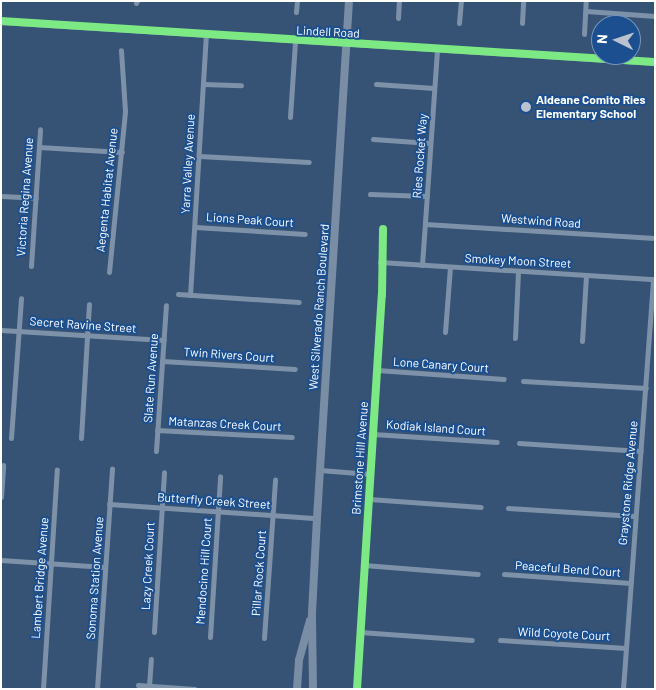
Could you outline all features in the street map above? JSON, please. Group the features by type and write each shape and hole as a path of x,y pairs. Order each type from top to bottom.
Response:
{"main road":[{"name":"West Silverado Ranch Boulevard","path":"313,689 312,613 349,1"},
{"name":"West Silverado Ranch Boulevard","path":"297,689 299,660 312,613"}],"street":[{"path":"296,12 297,1"},
{"path":"398,18 399,1"},
{"path":"460,23 461,1"},
{"path":"522,23 524,1"},
{"path":"584,34 586,1"},
{"path":"586,11 655,16"},
{"name":"Lindell Road","path":"1,21 295,41 655,62"},
{"name":"Yarra Valley Avenue","path":"190,295 206,34"},
{"path":"290,118 295,41"},
{"name":"Ries Rocket Way","path":"422,265 436,49"},
{"name":"Aegenta Habitat Avenue","path":"109,272 122,152 124,112 121,50"},
{"path":"203,84 241,85"},
{"path":"376,84 434,88"},
{"name":"Victoria Regina Avenue","path":"31,266 40,129"},
{"path":"373,139 430,143"},
{"path":"39,147 122,152"},
{"path":"200,156 309,162"},
{"path":"370,194 427,196"},
{"path":"1,196 36,198"},
{"name":"Westwind Road","path":"425,224 655,238"},
{"name":"Lions Peak Court","path":"194,226 305,234"},
{"name":"Brimstone Hill Avenue","path":"357,689 382,295 380,262 383,229"},
{"name":"Smokey Moon Street","path":"380,262 654,279"},
{"path":"445,332 450,267"},
{"path":"515,338 518,271"},
{"path":"582,341 586,275"},
{"name":"Graystone Ridge Avenue","path":"623,689 654,279"},
{"path":"178,294 299,302"},
{"path":"11,438 21,298"},
{"path":"81,438 89,304"},
{"name":"Slate Run Avenue","path":"156,451 166,305"},
{"name":"Secret Ravine Street","path":"1,330 164,340"},
{"name":"Twin Rivers Court","path":"162,361 295,369"},
{"name":"Lone Canary Court","path":"377,370 504,379"},
{"path":"523,381 646,388"},
{"name":"Matanzas Creek Court","path":"157,430 292,437"},
{"name":"Kodiak Island Court","path":"373,434 497,442"},
{"path":"519,444 641,451"},
{"path":"1,497 3,465"},
{"name":"Lambert Bridge Avenue","path":"43,689 57,469"},
{"name":"Sonoma Station Avenue","path":"97,689 112,469"},
{"path":"320,470 370,474"},
{"name":"Lazy Creek Court","path":"154,632 164,472"},
{"name":"Mendocino Hill Court","path":"210,637 220,476"},
{"name":"Pillar Rock Court","path":"264,638 274,479"},
{"path":"369,499 481,507"},
{"name":"Butterfly Creek Street","path":"109,504 317,518"},
{"path":"508,508 635,516"},
{"path":"1,560 105,567"},
{"path":"364,565 478,574"},
{"name":"Peaceful Bend Court","path":"504,574 630,583"},
{"path":"360,632 472,640"},
{"name":"Wild Coyote Court","path":"500,640 626,648"},
{"path":"149,686 151,659"},
{"path":"138,685 195,689"}],"cycle path":[{"path":"1,21 655,62"},
{"path":"357,689 382,295 383,229"}],"place":[{"name":"Aldeane Comito Ries Elementary School","path":"526,107"}]}
